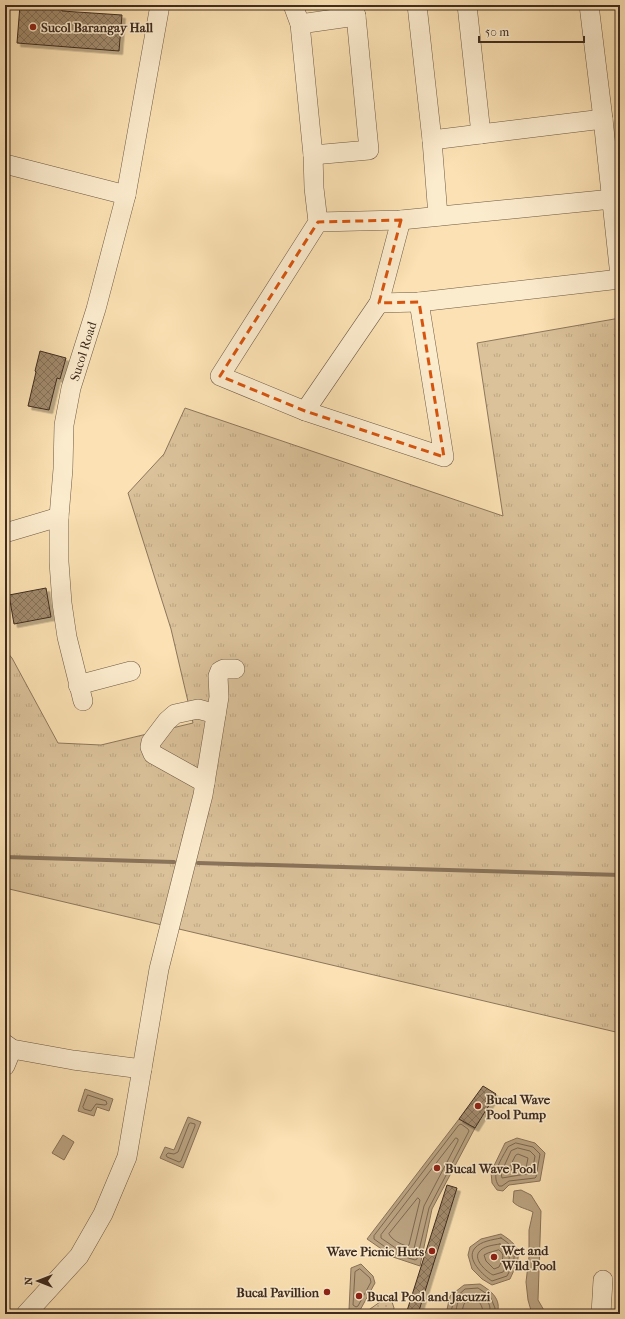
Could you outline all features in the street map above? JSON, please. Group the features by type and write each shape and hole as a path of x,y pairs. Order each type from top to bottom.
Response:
{"street":[{"name":"Sucol Road","path":"131,671 81,693 67,637 62,603 59,562 59,517 63,469 64,425 71,388 96,309 126,195 160,5"},
{"path":"293,5 300,24 318,222 220,376 306,411 444,457 419,302"},
{"path":"417,5 432,140 438,216"},
{"path":"467,5 481,134"},
{"path":"379,303 419,302 620,278 589,5"},
{"path":"300,24 354,10 369,150 313,155"},
{"path":"432,140 603,119"},
{"path":"5,164 126,195"},
{"path":"318,222 401,220 612,199"},
{"path":"306,411 379,303 401,220"},
{"path":"5,532 59,517"},
{"path":"26,1314 79,1256 103,1214 127,1157 159,969 203,795 219,697 218,676 220,671 224,669 235,669"},
{"path":"205,783 153,754 150,747 151,742 167,721 175,714 198,709 216,714"},
{"path":"5,1066 9,1047 73,1060 142,1069"},
{"path":"601,1314 603,1280"}],"highlighted area":[{"path":"401,220 379,303 419,302 444,457 305,411 220,376 318,222"}],"green space":[{"path":"620,318 620,1033 5,888 5,650 12,658 58,743 101,745 193,723 171,629 128,493 164,454 185,408 503,516 477,343"},
{"path":"387,1297 391,1299 394,1308 393,1314 363,1314"}],"water":[{"path":"85,1089 113,1099 109,1111 97,1107 94,1116 78,1111"},
{"path":"188,1117 201,1122 183,1168 160,1158 165,1147 174,1150"},
{"name":"Bucal Wave Pool","path":"459,1119 475,1128 432,1209 420,1266 393,1257 367,1239"},
{"path":"63,1135 74,1142 64,1160 52,1153"},
{"path":"517,1138 535,1143 545,1153 540,1181 509,1185 503,1191 497,1190 492,1183 491,1172 505,1143"},
{"path":"521,1190 531,1195 541,1211 538,1300 545,1312 544,1314 532,1314 528,1300 526,1282 529,1257 529,1230 533,1212 520,1207 513,1202 514,1191"},
{"name":"Wet and Wild Pool","path":"501,1234 514,1244 517,1249 518,1259 510,1279 492,1285 482,1279 472,1269 468,1255 470,1247 481,1239"},
{"name":"Bucal Pool and Jacuzzi","path":"361,1264 373,1276 375,1283 359,1312 349,1310 351,1268"},
{"path":"480,1284 492,1293 497,1300 497,1314 446,1314 450,1296 464,1285"}],"building":[{"path":"20,5 62,5 62,11 122,15 119,51 17,43"},
{"path":"40,351 66,358 60,379 57,378 49,410 28,406"},
{"path":"46,588 51,617 14,624 9,595"},
{"name":"Bucal Wave Pool Pump","path":"483,1086 496,1094 475,1128 459,1119"},
{"name":"Wave Picnic Huts","path":"447,1185 457,1188 418,1314 406,1314"}],"waterway":[{"path":"5,857 174,862"},
{"path":"198,863 620,875"}],"place":[{"name":"Sucol Barangay Hall","path":"33,27"},
{"name":"Bucal Wave Pool Pump","path":"478,1106"},
{"name":"Bucal Wave Pool","path":"437,1168"},
{"name":"Wave Picnic Huts","path":"432,1251"},
{"name":"Wet and Wild Pool","path":"494,1257"},
{"name":"Bucal Pavillion","path":"327,1292"},
{"name":"Bucal Pool and Jacuzzi","path":"359,1296"}]}
